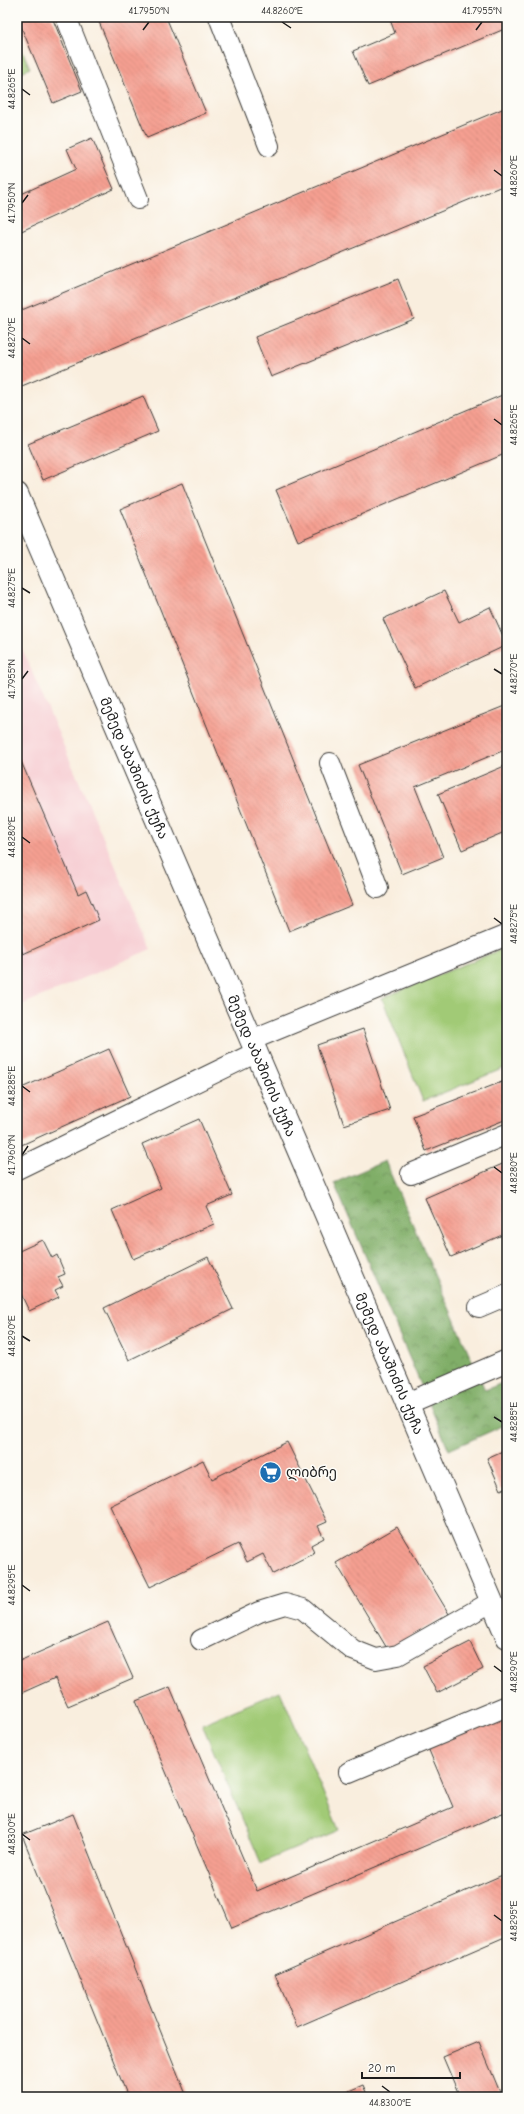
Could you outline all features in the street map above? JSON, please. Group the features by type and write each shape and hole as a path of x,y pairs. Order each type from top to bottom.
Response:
{"street":[{"name":"მემედ აბაშიძის ქუჩა","path":"17,494 507,1637"},
{"path":"407,1404 507,1361"}],"lane":[{"path":"66,17 138,199"},
{"path":"218,17 269,146"},
{"path":"330,763 378,888"},
{"path":"17,1169 254,1046 507,935"},
{"path":"411,1174 507,1134"},
{"path":"479,1307 507,1295"},
{"path":"201,1640 259,1612 285,1604 303,1609 352,1650 376,1659 398,1656 491,1602"},
{"path":"349,1772 507,1706"}],"shaded area":[{"path":"17,637 151,949 17,1007"}],"green space":[{"path":"17,39 30,68 17,74"},
{"path":"507,947 507,1067 423,1101 382,998"},
{"path":"385,1161 485,1390 507,1381 507,1424 449,1450 334,1183"},
{"path":"280,1691 339,1830 261,1863 202,1724"}],"building":[{"path":"17,17 52,17 82,91 53,103"},
{"path":"97,17 166,17 206,113 147,138"},
{"path":"389,17 507,17 507,28 368,86 353,51 395,33"},
{"path":"507,107 507,184 17,388 17,312"},
{"path":"92,138 114,189 17,233 17,196 76,169 67,149"},
{"path":"398,279 414,319 271,377 255,337"},
{"path":"507,393 507,453 298,541 276,490"},
{"path":"143,396 158,431 43,480 28,444"},
{"path":"182,483 352,905 289,931 120,509"},
{"path":"444,591 459,622 490,607 507,645 415,688 383,619"},
{"path":"507,705 507,749 415,787 443,857 402,874 358,765"},
{"path":"17,752 78,894 86,890 99,920 23,954 17,940 17,920 19,919 17,915"},
{"path":"507,765 507,831 462,850 438,794"},
{"path":"363,1029 390,1110 344,1125 317,1045"},
{"path":"109,1049 130,1096 17,1147 17,1090"},
{"path":"507,1080 507,1119 426,1151 413,1116"},
{"path":"199,1119 232,1195 206,1206 214,1224 133,1259 112,1210 161,1188 142,1144"},
{"path":"507,1162 507,1233 451,1257 425,1198"},
{"path":"43,1240 52,1258 57,1255 65,1274 58,1277 63,1286 55,1290 59,1297 29,1311 21,1294 17,1296 17,1252"},
{"path":"208,1257 233,1309 129,1360 104,1308"},
{"path":"287,1442 327,1522 318,1526 324,1538 311,1545 314,1553 273,1574 263,1554 247,1562 238,1544 150,1587 110,1506 203,1460 212,1479"},
{"path":"507,1449 507,1487 501,1490 487,1458"},
{"path":"397,1527 449,1614 388,1650 336,1563"},
{"path":"108,1622 133,1678 68,1706 55,1678 17,1695 17,1662"},
{"path":"470,1642 483,1669 437,1693 423,1666"},
{"path":"170,1687 257,1891 453,1807 428,1748 507,1714 507,1811 232,1928 136,1701"},
{"path":"73,1814 187,2097 128,2097 22,1835"},
{"path":"507,1873 507,1936 297,2027 275,1974"},
{"path":"479,2042 502,2097 460,2097 443,2057"},
{"path":"363,2085 368,2097 334,2097"}],"place":[{"name":"ლიბრე","path":"270,1472"}]}
